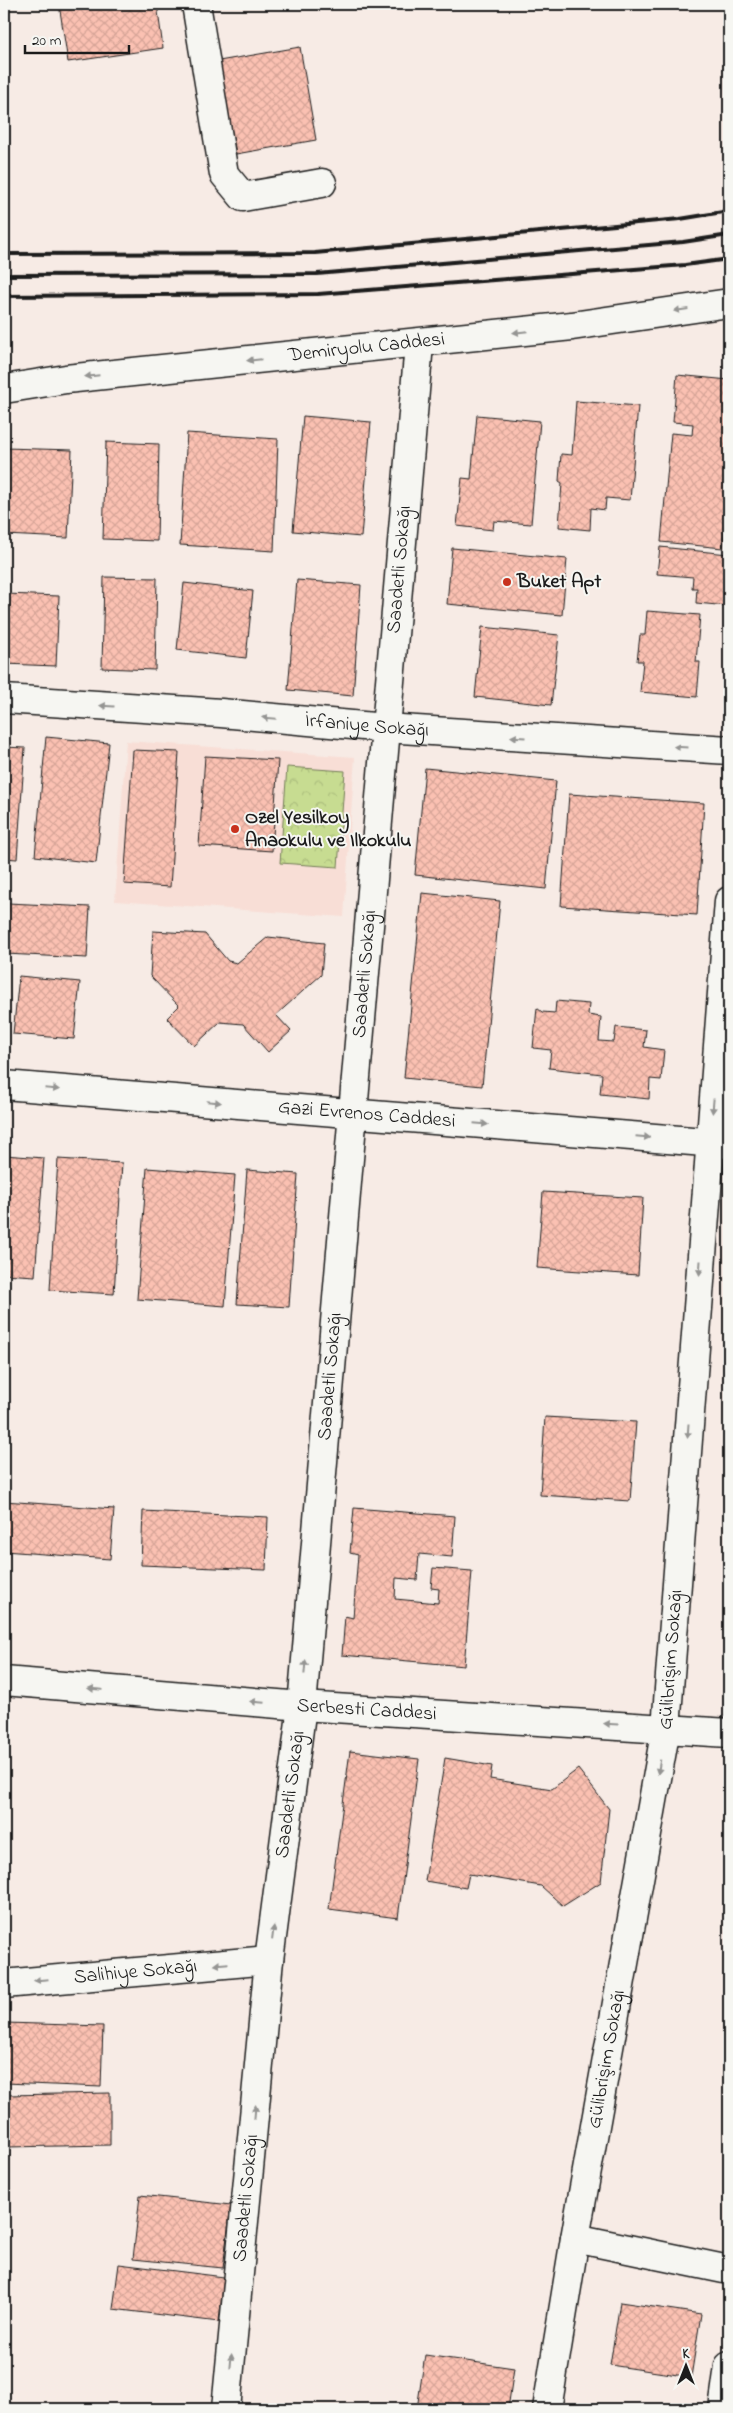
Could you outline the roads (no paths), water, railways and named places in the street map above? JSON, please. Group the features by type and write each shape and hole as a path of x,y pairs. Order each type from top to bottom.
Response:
{"street":[{"path":"196,4 224,174 243,197 322,183"},
{"name":"Demiryolu Caddesi","path":"4,389 66,379 419,344 572,326 729,303"},
{"name":"Saadetli Sokağı","path":"226,2409 269,1960 302,1706 384,728 419,344"},
{"name":"İrfaniye Sokağı","path":"4,699 221,713 384,728 729,750"},
{"name":"Gülibrişim Sokağı","path":"546,2409 666,1728 719,1144 729,901"},
{"name":"Gazi Evrenos Caddesi","path":"4,1085 719,1144"},
{"name":"Serbesti Caddesi","path":"4,1681 302,1706 729,1733"},
{"name":"Salihiye Sokağı","path":"4,1984 269,1960"},
{"path":"575,2238 729,2270"},
{"path":"723,2409 729,2366"}],"railway":[{"path":"4,254 315,253 680,219 729,211"},
{"path":"4,275 317,274 683,242 729,235"},
{"path":"4,296 318,294 685,265 729,259"}],"place":[{"name":"Buket Apt","path":"507,582"},
{"name":"Ozel Yesilkoy Anaokulu ve Ilkokulu","path":"235,829"}]}
